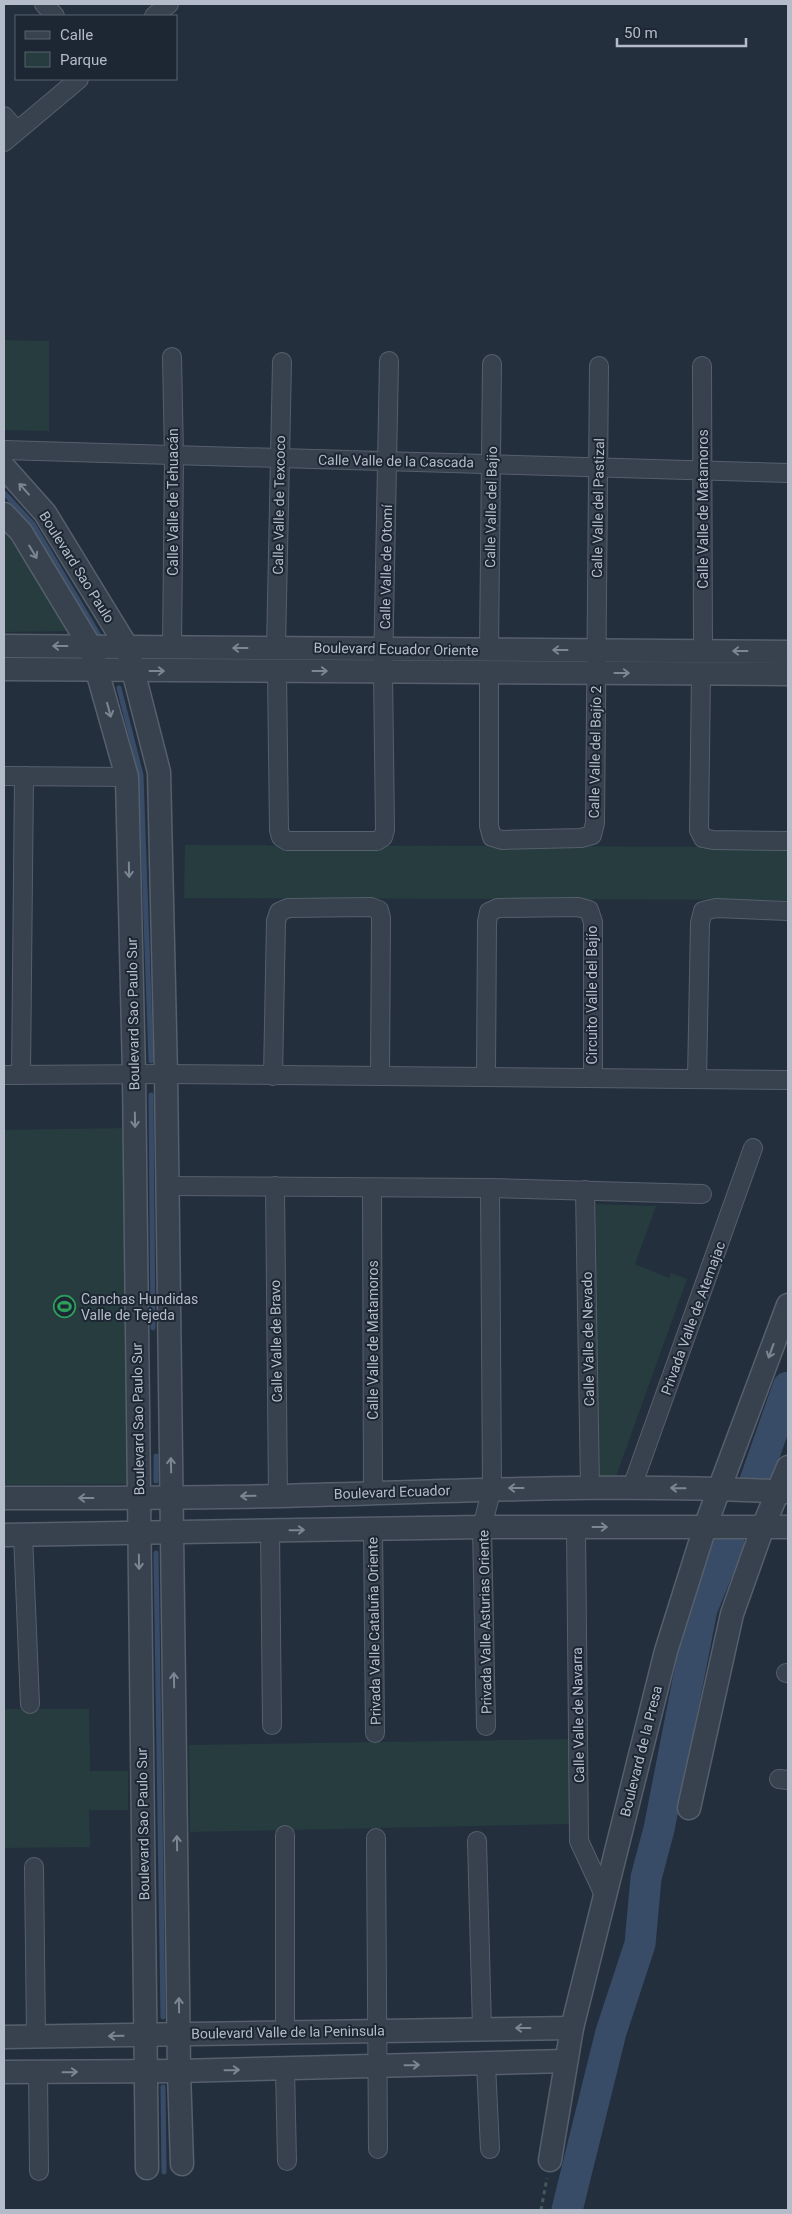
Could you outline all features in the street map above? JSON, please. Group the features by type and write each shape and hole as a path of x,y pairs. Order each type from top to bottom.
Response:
{"street":[{"path":"44,4 53,15"},
{"path":"155,15 168,4"},
{"path":"4,116 10,136 78,80"},
{"name":"Calle Valle de Tehuacán","path":"172,357 174,456 172,647"},
{"name":"Calle Valle de Otomí","path":"277,671 279,830 281,837 297,841 377,841 383,837 385,830 384,672 389,361"},
{"name":"Calle Valle de Texcoco","path":"276,648 282,362"},
{"name":"Calle Valle del Bajio","path":"489,650 492,364"},
{"name":"Calle Valle del Pastizal","path":"596,673 600,366"},
{"name":"Calle Valle de Matamoros","path":"702,366 703,651"},
{"name":"Calle Valle de la Cascada","path":"4,450 788,473"},
{"name":"Boulevard Sao Paulo","path":"4,467 45,513 127,647"},
{"name":"Boulevard Sao Paulo","path":"4,514 21,532 90,646"},
{"name":"Boulevard Ecuador Oriente","path":"4,646 788,652"},
{"name":"Boulevard Sao Paulo Sur","path":"90,646 127,777 134,1075 148,2168"},
{"path":"127,647 159,772 168,1186 179,2072 182,2164"},
{"name":"Boulevard Ecuador Oriente","path":"4,669 788,674"},
{"name":"Calle Valle del Bajío 2","path":"489,672 489,826 492,837 502,840 581,838 592,835 595,823 596,673"},
{"path":"701,673 700,830 703,838 713,840 788,841"},
{"path":"4,776 127,777"},
{"path":"24,776 12,1075 166,1074 788,1080"},
{"path":"273,1076 276,920 280,912 288,908 372,907 378,910 381,918 380,1076"},
{"name":"Circuito Valle del Bajío","path":"486,1077 487,922 490,912 498,908 578,907 589,910 592,922 593,1078"},
{"path":"697,1080 700,923 704,911 716,908 788,911"},
{"name":"Privada Valle de Atemajac","path":"632,1487 753,1148"},
{"path":"168,1186 490,1188 702,1194"},
{"name":"Calle Valle de Bravo","path":"274,1186 278,1496"},
{"name":"Calle Valle de Matamoros","path":"372,1188 374,1493"},
{"name":"Privada Valle Asturias Oriente","path":"486,1726 482,1528 492,1488 490,1188"},
{"name":"Calle Valle de Nevado","path":"585,1190 590,1488"},
{"name":"Boulevard de la Presa","path":"550,2160 572,2028 606,1898 666,1651 705,1527 788,1306"},
{"path":"689,1808 732,1614 763,1527 784,1492 788,1467"},
{"name":"Boulevard Ecuador","path":"4,1498 278,1496 492,1488 632,1487 784,1492"},
{"name":"Calle Valle de Navarra","path":"576,1527 579,1841 606,1898"},
{"path":"30,1704 14,1535 373,1529 788,1527"},
{"name":"Privada Valle Cataluña Oriente","path":"373,1529 375,1733"},
{"path":"270,1531 272,1725"},
{"path":"285,1835 285,2032"},
{"path":"376,1838 378,2149"},
{"path":"478,1841 482,2028"},
{"path":"34,1867 36,2037"},
{"name":"Boulevard Valle de la Peninsula","path":"4,2038 482,2028 572,2028"},
{"path":"4,2072 179,2072 566,2061"},
{"path":"486,2064 490,2149"},
{"path":"285,2069 287,2161"},
{"path":"38,2073 39,2171"}],"path":[{"path":"541,2210 550,2160"}],"green space":[{"path":"4,340 49,341 49,431 4,430"},
{"path":"5,532 43,586 69,631 5,632"},
{"path":"185,845 788,847 788,900 184,898"},
{"name":"Canchas Hundidas Valle de Tejeda","path":"125,1128 127,1484 4,1485 4,1130"},
{"path":"595,1204 656,1206 635,1264 669,1278 671,1273 687,1279 615,1479 599,1479"},
{"path":"4,1709 89,1709 90,1771 128,1771 128,1810 89,1810 90,1847 4,1848"},
{"path":"570,1739 569,1824 190,1832 189,1745"}],"waterway":[{"path":"4,493 33,524 101,639"},
{"path":"119,688 141,775 151,1061"},
{"path":"151,1095 153,1328"},
{"path":"755,1481 788,1387"},
{"path":"156,1456 156,1481"},
{"path":"764,1456 768,1470"},
{"path":"567,2210 611,2032 640,1944 646,1878 659,1829 702,1609 729,1543"},
{"path":"156,1553 163,2017"},
{"path":"163,2087 164,2172"}],"place":[{"name":"Canchas Hundidas Valle de Tejeda","path":"65,1307"}]}
